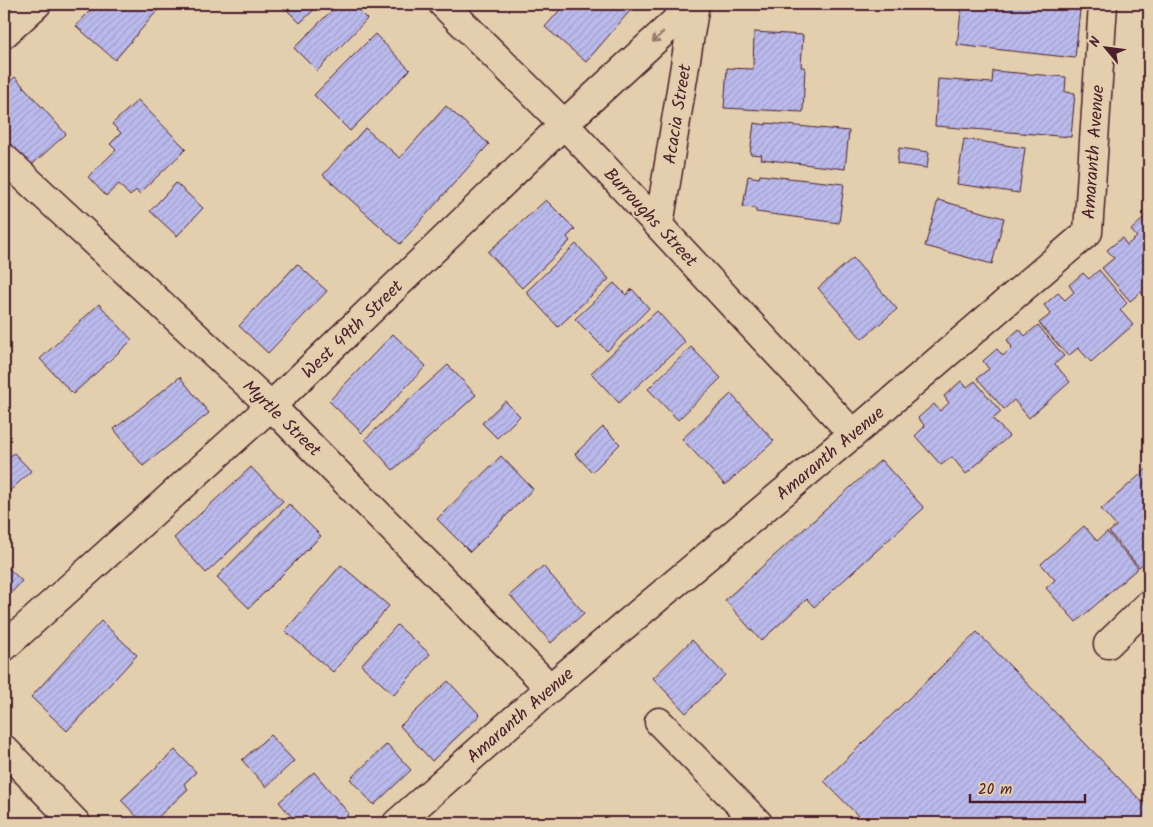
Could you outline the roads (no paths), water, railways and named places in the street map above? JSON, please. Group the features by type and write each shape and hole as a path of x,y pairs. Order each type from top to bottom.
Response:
{"street":[{"path":"4,34 37,4"},
{"name":"Burroughs Street","path":"443,4 564,124 853,434"},
{"name":"West 49th Street","path":"4,647 271,406 564,124 694,4"},
{"name":"Acacia Street","path":"659,225 694,4"},
{"name":"Amaranth Avenue","path":"398,823 550,688 853,434 1088,232 1102,4"},
{"name":"Myrtle Street","path":"4,158 271,406 550,688"},
{"path":"1108,644 1149,604"},
{"path":"658,722 758,823"},
{"path":"4,749 76,823"}]}
